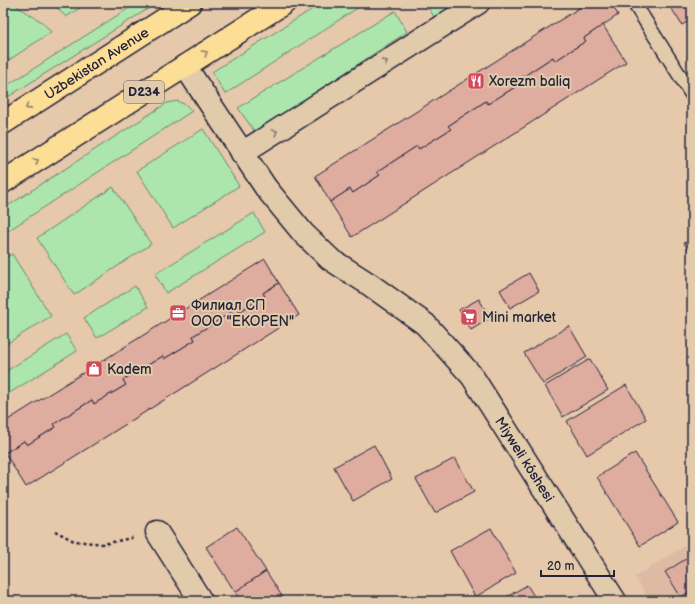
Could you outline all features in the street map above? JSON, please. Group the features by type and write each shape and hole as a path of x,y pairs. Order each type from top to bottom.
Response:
{"main road":[{"name":"Uzbekistan Avenue","path":"3,123 190,3"},
{"name":"D234","path":"3,182 284,3"}],"street":[{"path":"242,152 478,3"},
{"name":"Miyweli kóshesi","path":"185,66 266,188 303,233 330,259 369,284 425,324 472,376 615,601"},
{"path":"157,532 201,601"}],"lane":[{"path":"634,3 692,95"}],"path":[{"path":"55,531 74,541 104,544 157,532"}],"shaded area":[{"path":"692,541 692,601 650,601 635,577"}],"green space":[{"path":"3,3 16,3 19,8 42,22 51,32 3,64"},
{"path":"53,3 87,3 66,17"},
{"path":"137,3 157,3 3,100 3,88"},
{"path":"322,3 365,3 225,94 212,72"},
{"path":"425,3 457,3 435,18"},
{"path":"395,11 407,32 255,132 238,108"},
{"path":"177,101 186,105 192,111 3,234 3,209 167,103"},
{"path":"203,129 239,186 173,228 137,171"},
{"path":"113,187 151,244 74,295 37,238"},
{"path":"254,213 265,232 166,293 155,274"},
{"path":"12,254 51,316 3,346 3,259"},
{"path":"135,286 148,307 97,338 84,318"},
{"path":"66,334 77,351 3,397 3,373"}],"building":[{"path":"587,3 611,3 618,15 584,38 586,41 555,61 553,57 518,80 520,84 488,104 486,101 448,126 451,129 419,149 417,146 377,172 380,175 353,193 350,189 330,202 315,176"},
{"path":"668,3 692,3 692,19 682,25"},
{"path":"603,25 626,62 352,237 330,202 350,189 353,193 380,175 377,172 417,146 419,149 451,129 448,126 486,101 488,104 520,84 518,80 553,57 555,61 586,41 584,38"},
{"path":"692,239 692,255 684,243"},
{"path":"265,259 279,283 263,293 265,296 234,315 232,312 193,336 195,340 164,359 163,356 123,380 126,385 94,404 92,400 54,424 56,427 27,445 24,441 5,453 3,449 3,423"},
{"path":"529,273 539,291 510,308 500,290"},
{"path":"279,283 299,315 26,487 5,453 24,441 27,445 56,427 54,424 92,400 94,404 126,385 123,380 163,356 164,359 195,340 193,336 232,312 234,315 265,296 263,293"},
{"path":"479,299 490,318 471,330 459,310"},
{"path":"569,326 587,357 543,384 524,353"},
{"path":"590,359 608,390 563,417 545,386"},
{"path":"626,385 646,419 587,455 567,421"},
{"path":"374,445 392,479 353,501 334,467"},
{"path":"635,453 678,522 640,546 597,477"},
{"path":"455,458 474,492 435,513 416,479"},
{"path":"237,527 266,571 235,592 206,547"},
{"path":"491,528 516,573 475,597 450,551"},
{"path":"692,555 692,590 681,597 665,572"},
{"path":"266,571 285,601 241,601 235,592"},
{"path":"527,585 537,601 500,601"}],"place":[{"name":"Xorezm baliq","path":"476,81"},
{"name":"Филиал СП OOO \"EKOPEN\"","path":"178,313"},
{"name":"Mini market","path":"469,317"},
{"name":"Kadem","path":"94,369"}]}
